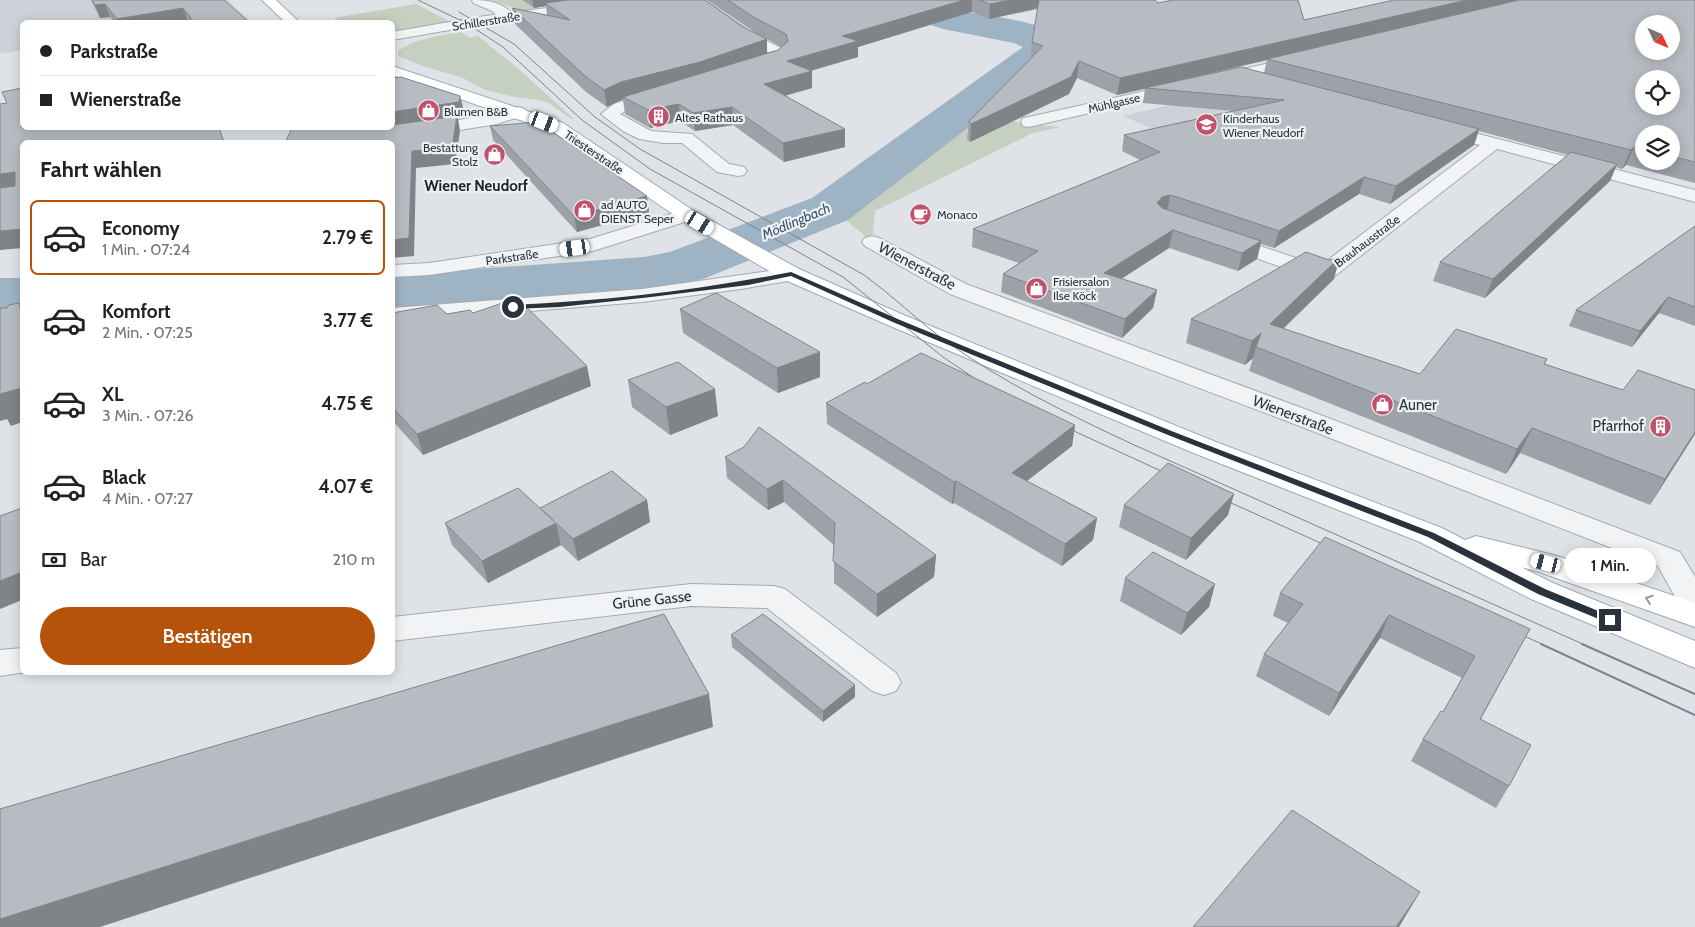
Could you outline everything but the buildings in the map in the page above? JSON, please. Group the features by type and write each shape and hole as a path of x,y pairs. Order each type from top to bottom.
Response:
{"main road":[{"path":"268,0 290,20"},
{"name":"Triesterstraße","path":"395,71 519,112 557,127 687,215 726,239 791,274"},
{"path":"791,274 907,325 1197,444 1431,535 1542,591 1695,656"},
{"path":"1431,535 1546,563 1695,615"}],"street":[{"path":"478,0 497,8 508,17"},
{"name":"Schillerstraße","path":"395,36 508,17 639,0"},
{"path":"695,0 750,38 780,53 780,56 773,61 737,74"},
{"path":"395,39 417,32"},
{"name":"Mühlgasse","path":"1029,122 1316,56"},
{"path":"1238,75 1274,84"},
{"path":"669,95 621,106 609,114 632,132 661,140 686,138 723,168 738,171"},
{"path":"406,133 497,119 519,112"},
{"path":"1426,125 1695,196"},
{"name":"Brauhausstraße","path":"1203,233 1323,274 1494,143"},
{"name":"Parkstraße","path":"395,271 429,269 593,245 687,215"},
{"name":"Wienerstraße","path":"872,242 958,289 1303,418 1670,559 1695,605"},
{"path":"395,315 578,303 748,283 791,274"},
{"name":"Grüne Gasse","path":"395,629 691,595 774,597 884,682"},
{"path":"0,663 20,662"}],"shaded area":[{"path":"0,0 228,0 249,20 20,20 20,50 0,54"},
{"name":"Kinderhaus Wiener Neudorf","path":"1239,88 1292,134 1229,162 1123,116"}],"green space":[{"path":"491,0 522,0 535,9 523,11"},
{"path":"416,4 450,22 395,31 395,20 336,20 334,18"},
{"path":"461,32 470,38 478,36 515,66 574,119 571,119 549,103 485,90 463,78 398,56 398,51 412,43"},
{"path":"965,112 1026,124 1061,127 1033,133 875,211 872,242 835,211"}],"waterway":[{"name":"Mödlingbach","path":"395,293 644,274 683,267 830,209 1050,46 1025,34 956,21 897,3 896,0"},
{"name":"Mödlingbach","path":"0,296 20,296"}],"tram line":[{"path":"418,0 466,23 503,47 582,120 650,169 843,277 943,357 983,384"},
{"path":"459,12 514,44 595,117 640,149 864,275 944,340 1012,383 1132,444 1585,645"},
{"path":"1063,426 1172,476"},
{"path":"1220,498 1334,549"},
{"path":"1513,631 1544,645"},
{"path":"1541,644 1695,715"},
{"path":"1582,644 1695,694"}],"place":[{"name":"Blumen B&B","path":"428,111"},
{"name":"Altes Rathaus","path":"659,117"},
{"name":"Kinderhaus Wiener Neudorf","path":"1207,125"},
{"name":"Bestattung Stolz","path":"494,154"},
{"name":"ad AUTO DIENST Seper","path":"585,211"},
{"name":"Monaco","path":"921,214"},
{"name":"Frisiersalon Ilse Köck","path":"1037,288"},
{"name":"Auner","path":"1383,405"},
{"name":"Pfarrhof","path":"1660,426"}],"district":[{"name":"Wiener Neudorf","path":"476,186"}],"route":[{"path":"513,307 560,305 651,296 748,283 791,274 898,321 1171,434 1431,535 1542,591 1610,620"}]}
